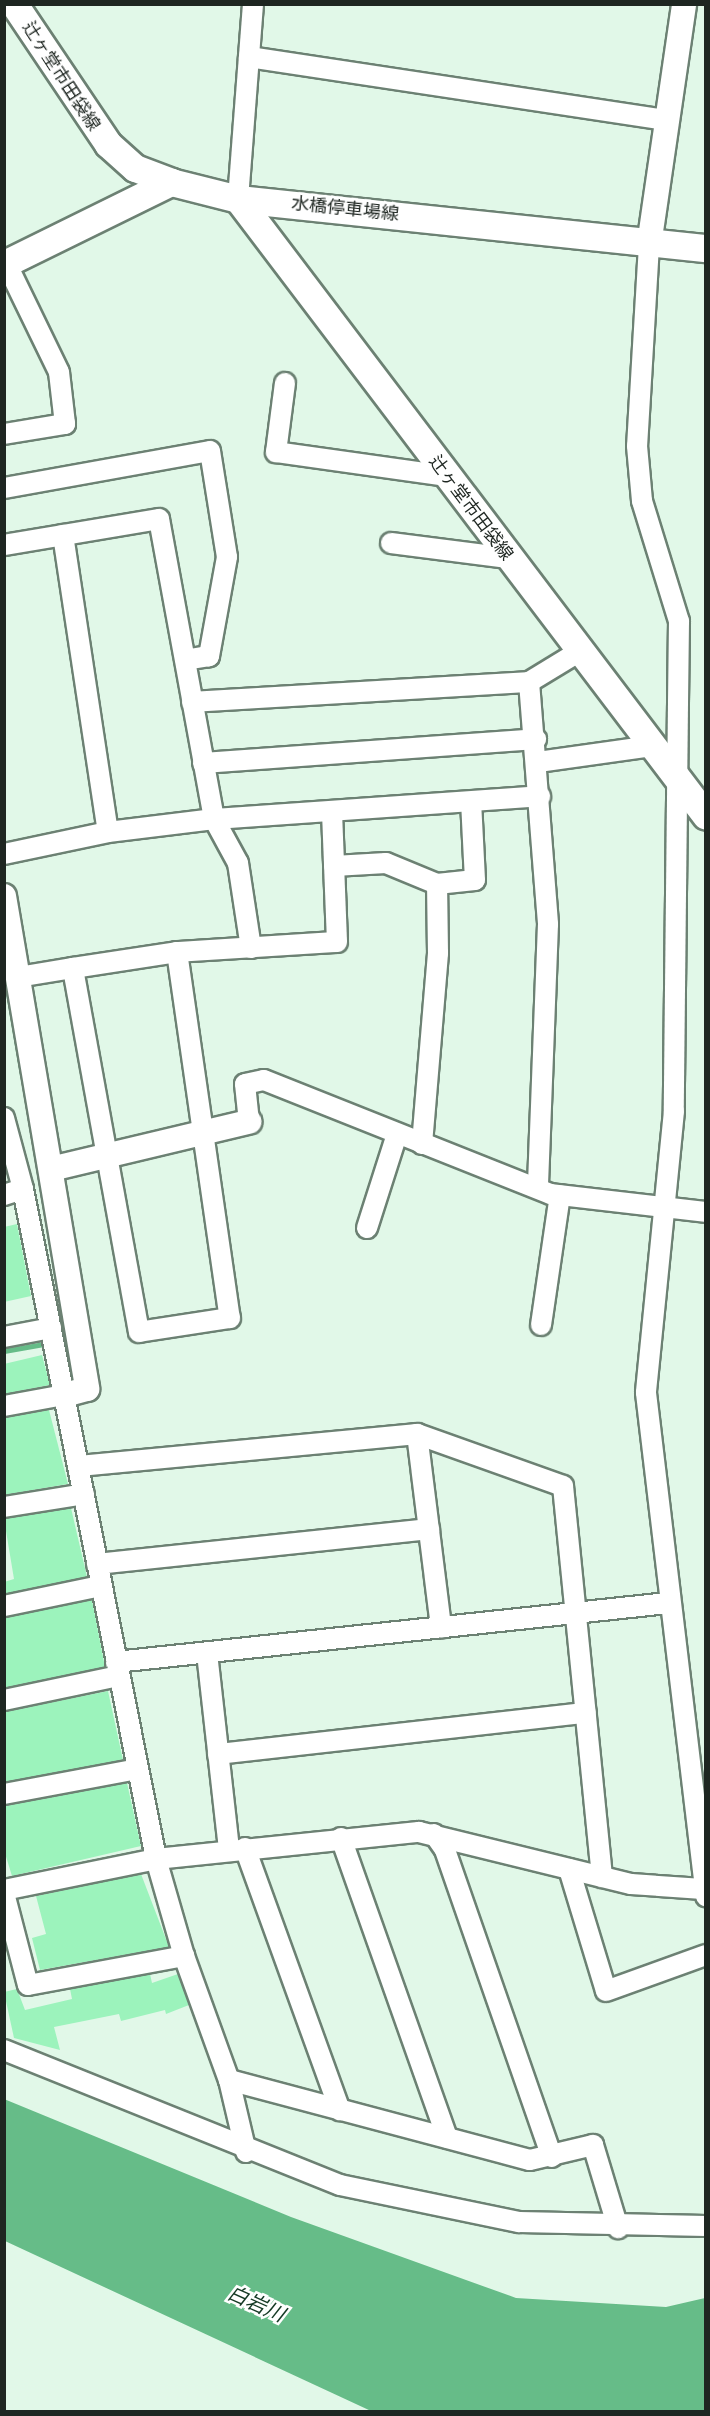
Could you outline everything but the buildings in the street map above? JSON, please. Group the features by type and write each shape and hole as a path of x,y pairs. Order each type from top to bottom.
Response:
{"main road":[{"name":"辻ヶ堂市田袋線","path":"14,4 108,144 135,168 171,182"},
{"name":"水橋停車場線","path":"171,182 238,199 649,244 705,248"},
{"path":"5,263 171,182"},
{"name":"辻ヶ堂市田袋線","path":"238,199 705,816"}],"street":[{"path":"238,199 253,4"},
{"path":"184,1956 28,1985 4,1892 156,1859 341,1838 434,1834 568,1869 704,1892 668,1603 646,1393 674,1111 678,621 642,501 637,446 649,244 684,4"},
{"path":"249,57 668,120"},
{"path":"4,434 65,424 59,372 5,263"},
{"path":"285,382 276,452 446,476"},
{"path":"4,488 210,452 227,557 209,656 185,660"},
{"path":"4,545 159,519 214,819 238,863 251,948"},
{"path":"63,535 108,832"},
{"path":"391,543 508,558"},
{"path":"192,702 529,682 580,651"},
{"path":"529,682 540,796 548,1007 538,1188"},
{"path":"203,763 536,739"},
{"path":"538,762 652,746"},
{"path":"4,854 108,832 214,819 540,796"},
{"path":"334,866 386,863 437,884 475,880 471,802"},
{"path":"18,976 177,952 336,942 332,811"},
{"path":"422,1144 438,953 437,884"},
{"path":"4,896 87,1389 4,1406"},
{"path":"74,968 139,1332 230,1318 177,952"},
{"path":"51,1169 249,1122 245,1084 264,1080 422,1144 560,1195 664,1210 705,1212"},
{"path":"4,1118 14,1192 51,1328 156,1859 184,1956 229,2080 246,2152"},
{"path":"367,1228 397,1134"},
{"path":"541,1324 560,1195"},
{"path":"4,1337 51,1328"},
{"path":"79,1466 417,1434 563,1486 602,1876"},
{"path":"417,1434 441,1628"},
{"path":"4,1507 84,1494"},
{"path":"97,1564 429,1528"},
{"path":"4,1606 101,1586"},
{"path":"4,1700 117,1669 207,1653 668,1603"},
{"path":"207,1653 218,1755 237,1849 340,2110"},
{"path":"218,1755 586,1713"},
{"path":"4,1794 138,1769"},
{"path":"434,1834 445,1850 552,2157"},
{"path":"341,1838 447,2138"},
{"path":"568,1869 606,1991 705,1956"},
{"path":"4,2050 246,2152 340,2185 519,2222 618,2228 705,2226"},
{"path":"229,2080 530,2160 552,2157 593,2145 618,2228"}],"water":[{"name":"白岩川","path":"4,2099 291,2217 516,2298 666,2307 705,2298 705,2411 371,2411 5,2241"}],"waterway":[{"path":"7,987 22,1075"},
{"path":"4,1351 49,1343"}]}
